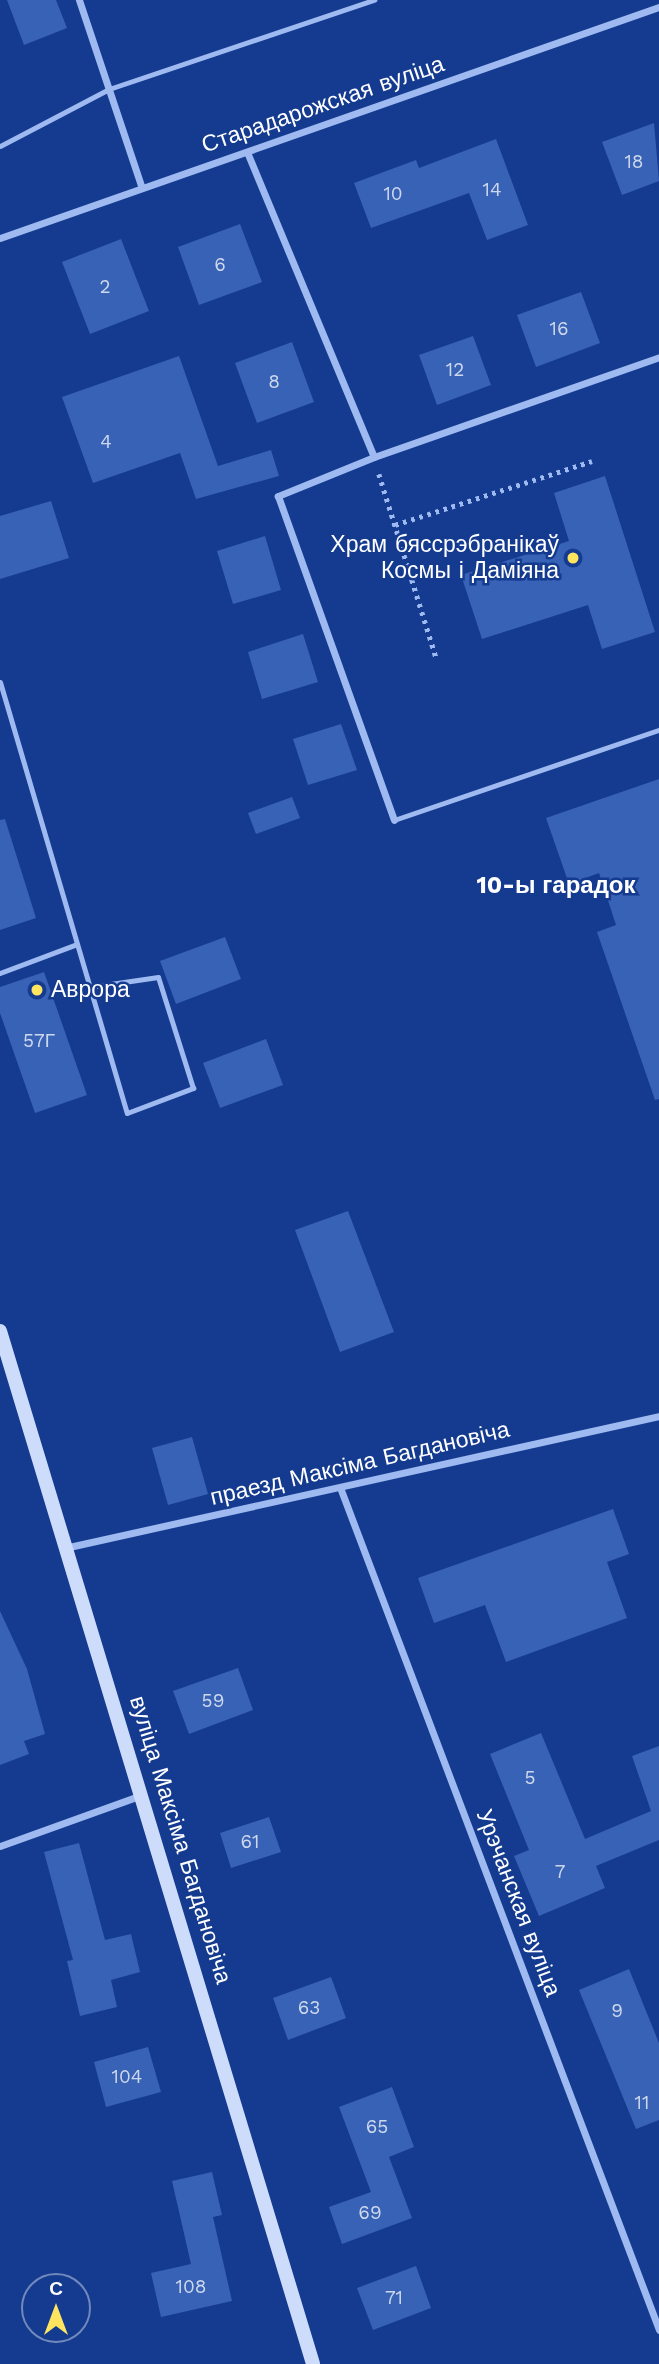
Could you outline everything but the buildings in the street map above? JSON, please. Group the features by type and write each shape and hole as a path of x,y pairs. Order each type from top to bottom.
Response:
{"main road":[{"name":"вуліца Максіма Багдановіча","path":"0,1331 69,1547 313,2364"}],"street":[{"path":"79,0 142,188"},
{"name":"Старадарожская вуліца","path":"0,238 659,7"},
{"path":"247,152 374,457"},
{"path":"394,820 278,496 374,457 659,356"},
{"name":"праезд Максіма Багдановіча","path":"69,1547 341,1490 659,1416"},
{"name":"Урэчанская вуліца","path":"341,1490 659,2330"},
{"path":"0,1846 143,1795"}],"lane":[{"path":"0,146 109,89 374,0"},
{"path":"0,682 127,1113 193,1088 158,977 90,987"},
{"path":"394,820 659,730"},
{"path":"0,973 77,944"}],"path":[{"path":"374,457 437,660"},
{"path":"395,525 592,461"}],"place":[{"name":"Храм бяссрэбранікаў Космы і Даміяна","path":"573,558"},
{"name":"Аврора","path":"37,990"}],"district":[{"name":"10-ы гарадок","path":"556,886"}]}
